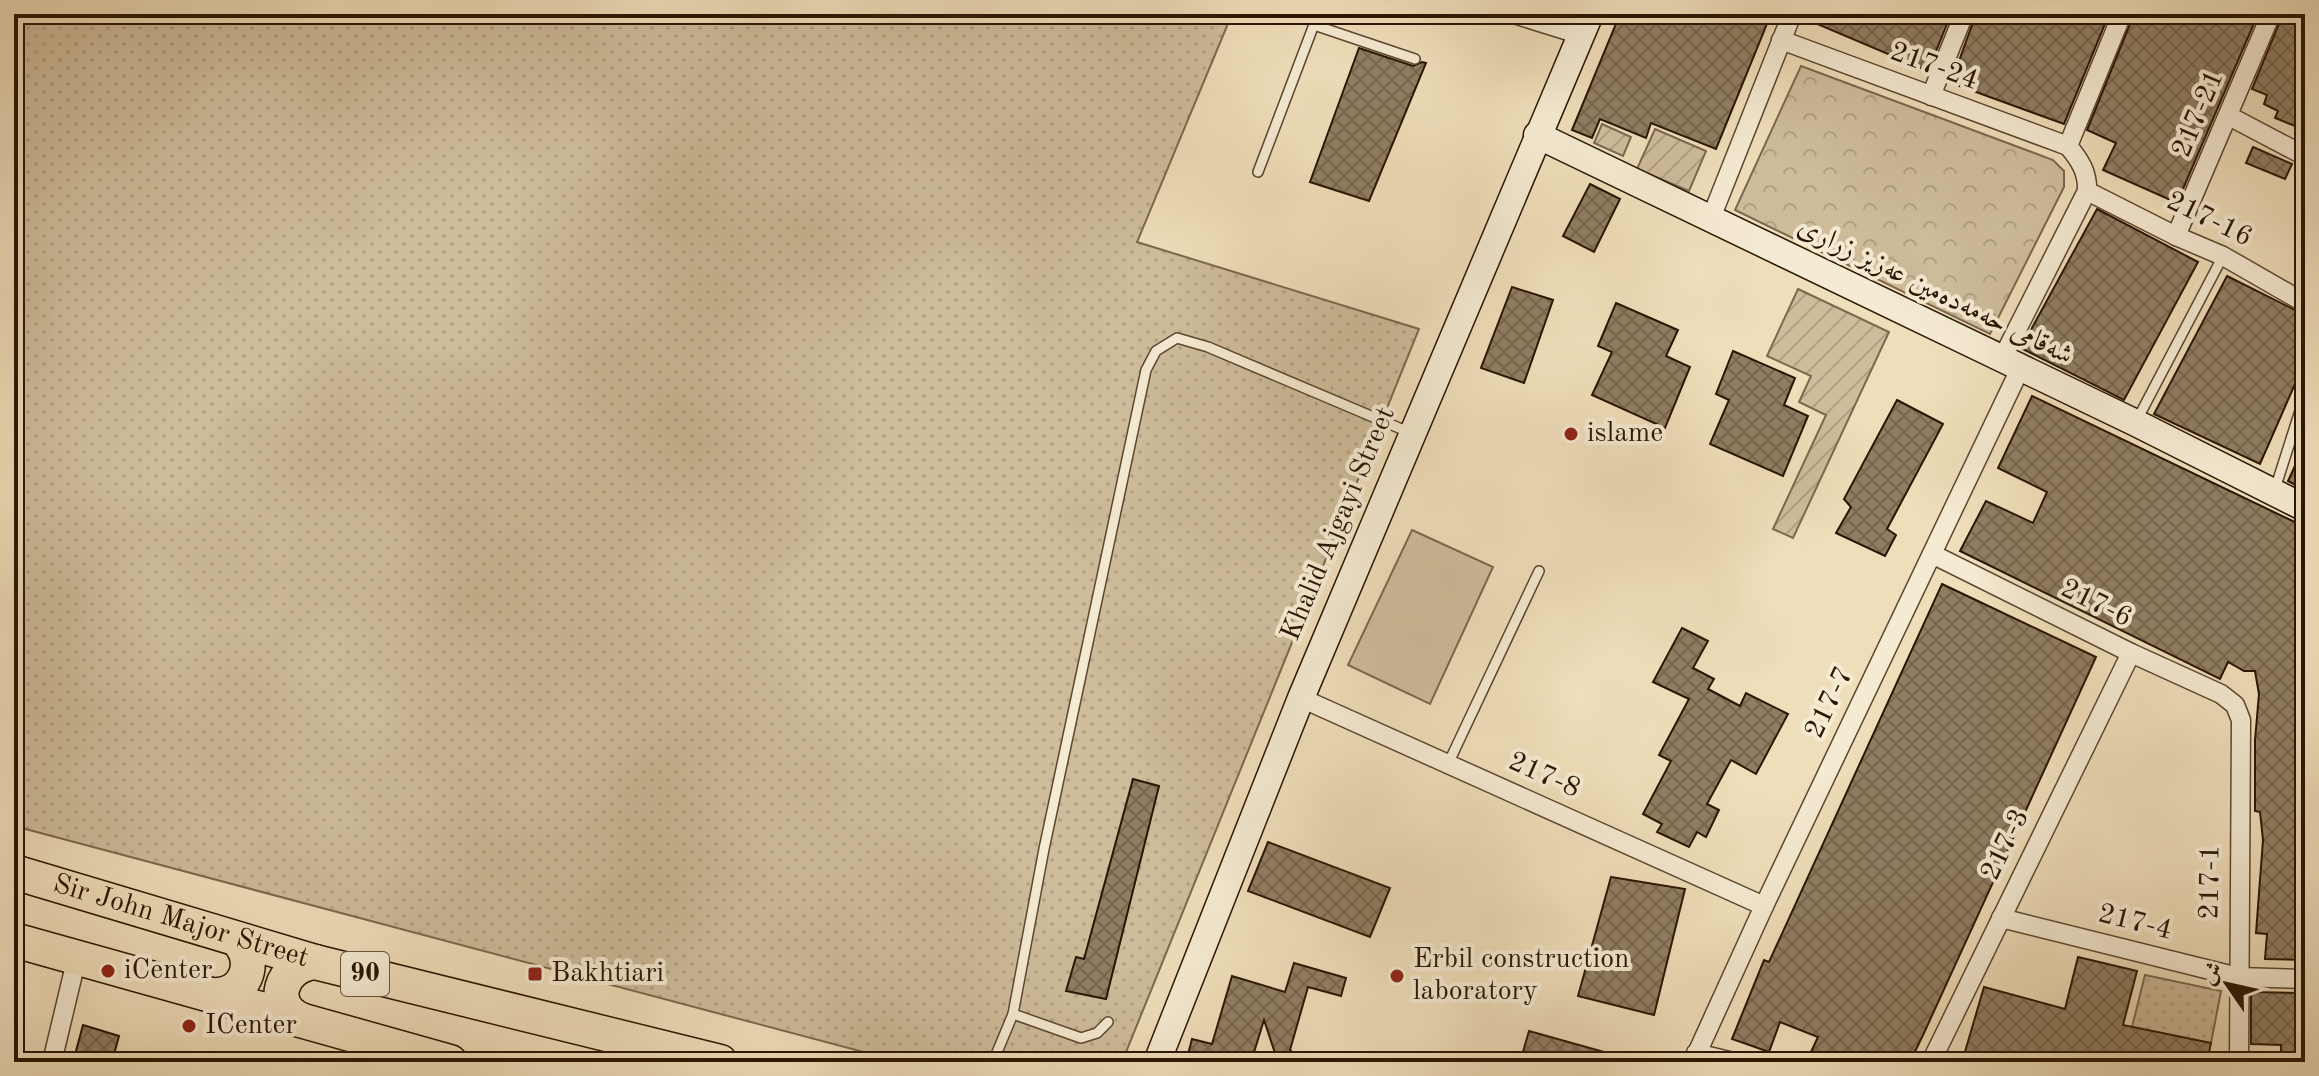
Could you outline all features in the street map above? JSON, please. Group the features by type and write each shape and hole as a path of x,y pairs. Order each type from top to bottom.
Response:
{"highway":[{"name":"Sir John Major Street","path":"14,872 315,962 720,1062"},
{"name":"90","path":"14,940 450,1062"},
{"path":"211,995 229,994 243,982 249,964 248,955 238,940"},
{"path":"301,1020 287,1010 283,1001 283,982 294,967 315,962"}],"street":[{"path":"1514,14 1586,25"},
{"path":"1711,218 1792,14"},
{"path":"1931,96 1964,14"},
{"path":"2087,191 2083,167 2068,146 2122,14"},
{"name":"217-21","path":"2176,236 2271,14"},
{"name":"Khalid Ajgayi Street","path":"1157,1062 1301,698 1586,25"},
{"name":"217-24","path":"1781,40 2068,146"},
{"path":"2229,116 2305,156"},
{"name":"شەقامی حەمەدەمین عەزیز زراری","path":"1537,135 2136,423 2305,508"},
{"name":"217-16","path":"2087,191 2223,256 2305,303"},
{"name":"217-7","path":"1694,1058 1932,554 2087,191"},
{"name":"217-6","path":"1932,554 2221,694 2235,705"},
{"name":"217-3","path":"1931,1062 2131,653"},
{"name":"217-8","path":"1301,698 1764,906"},
{"name":"217-1","path":"2235,705 2241,720 2239,1062"},
{"name":"217-4","path":"2001,918 2238,977 2305,979"},
{"path":"52,1062 77,957"},
{"path":"1694,1058 1733,1062"}],"lane":[{"path":"1258,172 1318,14"},
{"path":"1314,25 1415,59"},
{"path":"2136,423 2223,256"},
{"path":"993,1062 1013,1014 1044,849 1146,370 1156,351 1177,338 1208,347 1412,433"},
{"path":"2274,493 2305,395"},
{"path":"1448,764 1539,571"},
{"path":"1013,1014 1081,1038 1097,1033 1108,1022"}],"green space":[{"path":"14,14 1232,14 1137,242 1419,329 1122,1062 901,1062 14,826"},
{"path":"1801,66 2053,160 2064,171 2064,187 1990,334 1735,210"},
{"path":"1602,124 1631,137 1623,156 1594,143"},
{"path":"1655,129 1706,151 1689,191 1637,169"},
{"path":"1798,289 1889,332 1793,538 1773,529 1826,415 1799,402 1811,376 1767,356"},
{"path":"1412,530 1493,567 1430,704 1348,665"},
{"path":"2145,975 2221,991 2211,1043 2132,1027"}],"building":[{"path":"1620,14 1771,14 1716,149 1651,123 1646,138 1600,119 1592,138 1572,130"},
{"path":"1804,14 1951,14 1928,71 1803,18"},
{"path":"1976,14 2109,14 2064,124 1951,83"},
{"path":"2134,14 2258,14 2177,203 2103,170 2116,143 2087,130"},
{"path":"2283,14 2305,14 2305,130 2275,118 2278,111 2264,104 2267,95 2252,89"},
{"path":"1359,48 1413,66 1426,63 1369,201 1310,182"},
{"path":"2253,147 2292,164 2285,179 2246,163"},
{"path":"1590,184 1620,199 1594,252 1563,236"},
{"path":"2097,209 2198,262 2124,400 2021,348"},
{"path":"2227,276 2305,315 2305,361 2260,464 2154,414"},
{"path":"1512,287 1553,300 1524,383 1481,368"},
{"path":"1616,303 1678,330 1666,356 1690,367 1665,428 1592,395 1612,352 1598,346"},
{"path":"1733,351 1795,378 1784,405 1808,416 1783,476 1710,444 1729,400 1716,394"},
{"path":"2032,396 2305,527 2305,960 2265,959 2267,934 2256,933 2263,840 2260,812 2255,811 2255,740 2259,694 2255,671 2244,671 2228,662 2220,679 1960,551 1986,501 2033,523 2047,492 1998,468"},
{"path":"1897,400 1943,424 1887,529 1896,535 1885,556 1836,533 1851,507 1844,499"},
{"path":"2305,444 2305,490 2288,481"},
{"path":"1942,584 2096,657 1924,1033 1910,1062 1839,1062 1811,1052 1818,1037 1780,1022 1769,1052 1732,1039 1764,960 1769,962"},
{"path":"1682,628 1708,641 1693,668 1714,679 1708,689 1740,706 1746,693 1788,714 1756,774 1731,760 1707,804 1719,810 1706,837 1697,832 1689,847 1657,832 1662,824 1643,814 1671,761 1659,755 1689,699 1653,682"},
{"path":"1133,779 1159,786 1106,999 1066,991 1076,957 1084,959"},
{"path":"1268,842 1390,888 1370,937 1248,891"},
{"path":"1611,877 1685,889 1654,1015 1578,996"},
{"path":"2078,957 2137,971 2123,1025 2211,1043 2207,1062 1962,1062 1984,987 2065,1009"},
{"path":"1294,963 1346,978 1341,996 1308,987 1290,1050 1303,1062 1278,1062 1264,1020 1251,1062 1186,1062 1192,1039 1212,1044 1232,976 1285,992"},
{"path":"2251,992 2305,993 2305,1062 2281,1062 2281,1045 2251,1044"},
{"path":"83,1025 119,1036 112,1062 73,1062"},
{"path":"1529,1031 1622,1057 1622,1062 1520,1062"}],"place":[{"name":"islame","path":"1571,434"},
{"name":"iCenter","path":"108,971"},
{"name":"Bakhtiari","path":"535,974"},
{"name":"Erbil construction laboratory","path":"1397,976"},
{"name":"ICenter","path":"189,1026"}]}
